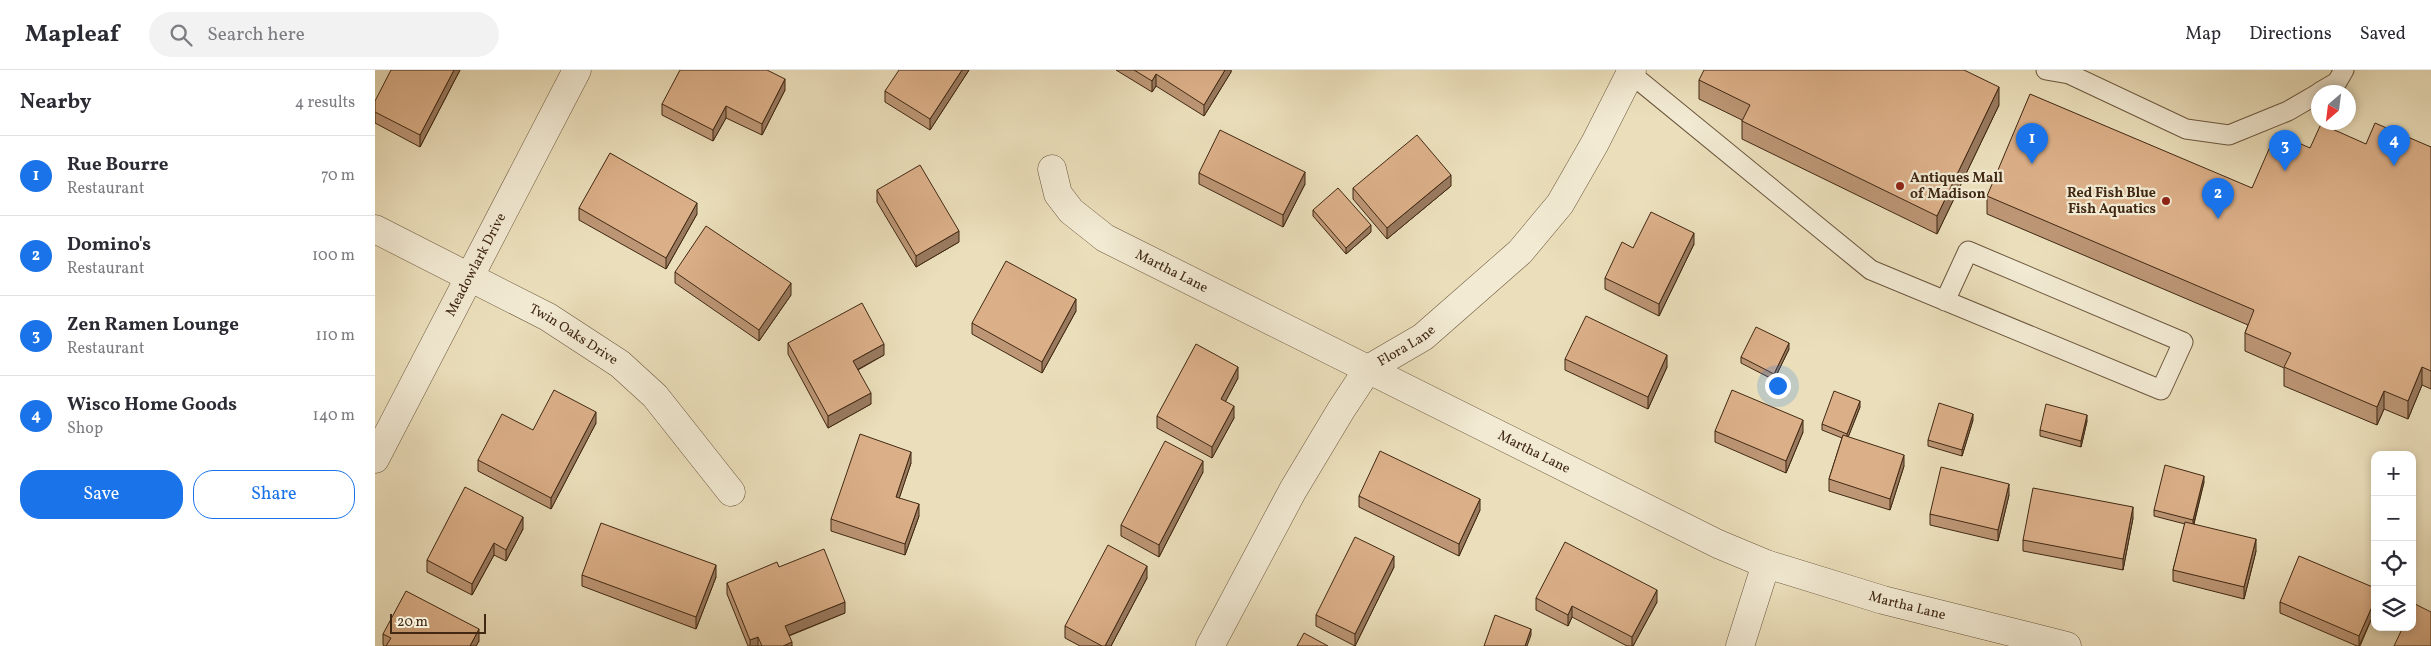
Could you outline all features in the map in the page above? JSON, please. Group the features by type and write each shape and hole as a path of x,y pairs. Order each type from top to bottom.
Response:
{"street":[{"name":"Meadowlark Drive","path":"375,459 577,70"},
{"name":"Flora Lane","path":"1210,646 1293,490 1341,410 1368,370 1423,337 1519,252 1559,204 1595,143 1631,72"},
{"name":"Martha Lane","path":"1052,169 1058,194 1071,211 1105,238 1368,370 1481,424 1568,470 1718,544 1766,564 1883,600 2067,646"},
{"name":"Twin Oaks Drive","path":"375,229 548,317 620,364 655,396 731,492"},
{"path":"1741,646 1766,564"}],"lane":[{"path":"2046,70 2069,74 2186,129 2229,135 2288,111 2311,98"},
{"path":"2332,85 2337,82 2344,70"},
{"path":"1631,72 1871,270 1945,301 2161,390 2183,342 1968,251 1945,301"}],"building":[{"path":"391,70 454,70 420,135 375,112 375,101"},
{"path":"680,70 767,70 785,79 762,124 726,106 713,130 662,104"},
{"path":"899,70 962,70 930,119 885,91"},
{"path":"1134,70 1225,70 1204,105 1156,74 1152,81"},
{"name":"Antiques Mall of Madison","path":"1704,70 1964,70 1999,87 1937,216 1742,121 1750,105 1699,80"},
{"path":"2030,94 2252,188 2276,133 2310,148 2318,130 2334,130 2366,144 2375,123 2431,147 2431,371 2422,367 2408,401 2384,391 2377,407 2284,367 2291,353 2245,333 2254,310 1987,196"},
{"path":"1220,130 1305,172 1283,215 1199,173"},
{"path":"1417,135 1451,175 1387,228 1353,188"},
{"path":"610,153 697,203 666,258 579,208"},
{"path":"920,165 959,231 916,256 877,190"},
{"path":"1338,188 1371,225 1346,248 1313,210"},
{"path":"1651,212 1694,233 1659,304 1605,278 1622,242 1633,248"},
{"path":"706,226 791,283 759,330 675,272"},
{"path":"1006,261 1076,299 1042,362 972,323"},
{"path":"862,303 884,344 853,361 871,393 828,416 788,343"},
{"path":"1586,316 1667,355 1648,397 1565,359"},
{"path":"1756,327 1789,343 1774,374 1741,357"},
{"path":"1196,344 1238,367 1221,399 1234,406 1212,447 1157,416"},
{"path":"554,390 596,412 551,498 478,460 502,414 533,430"},
{"path":"1732,390 1803,420 1786,461 1715,431"},
{"path":"1834,391 1860,401 1847,434 1822,424"},
{"path":"1939,403 1973,414 1962,450 1928,440"},
{"path":"2046,404 2087,415 2081,441 2040,430"},
{"path":"860,434 911,452 896,497 919,504 905,544 831,519"},
{"path":"1843,435 1904,455 1890,499 1829,479"},
{"path":"1165,441 1203,461 1159,545 1121,525"},
{"path":"1380,451 1480,499 1459,544 1359,496"},
{"path":"2165,465 2204,476 2193,520 2154,510"},
{"path":"1941,467 2009,484 1998,530 1930,514"},
{"path":"465,487 523,517 506,550 494,543 472,584 427,560"},
{"path":"2033,488 2133,507 2123,559 2023,540"},
{"path":"2185,522 2256,539 2244,587 2173,570"},
{"path":"601,523 716,565 696,617 582,575"},
{"path":"1355,537 1394,556 1355,634 1316,615"},
{"path":"1565,542 1657,590 1632,637 1572,606 1568,615 1536,598"},
{"path":"1108,545 1147,566 1105,646 1102,646 1065,626"},
{"path":"824,549 845,602 785,626 792,642 783,646 762,646 758,637 750,640 727,583 777,562 779,567"},
{"path":"2299,556 2371,586 2371,609 2359,636 2280,602"},
{"path":"406,591 479,629 470,646 386,646 391,638 383,634"},
{"path":"2416,604 2431,612 2431,646 2394,646 2401,631 2416,631"},
{"path":"1495,615 1531,629 1525,646 1484,646"},
{"path":"1304,633 1328,646 1297,646"}],"place":[{"name":"Rue Bourre","path":"2032,164"},
{"name":"Wisco Home Goods","path":"2394,166"},
{"name":"Zen Ramen Lounge","path":"2285,171"},
{"name":"Antiques Mall of Madison","path":"1900,186"},
{"name":"Red Fish Blue Fish Aquatics","path":"2166,201"},
{"name":"Domino's","path":"2218,219"}]}
